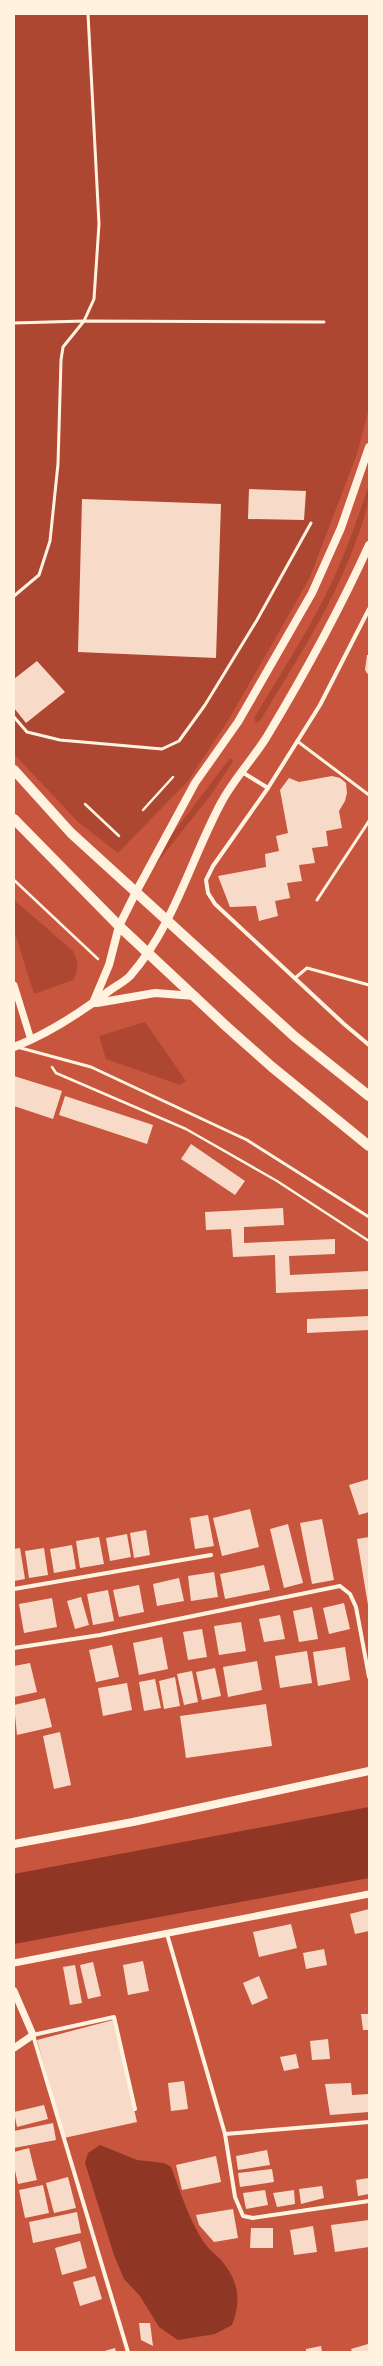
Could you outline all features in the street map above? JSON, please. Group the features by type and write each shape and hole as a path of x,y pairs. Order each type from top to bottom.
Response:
{"main road":[{"path":"92,1004 109,965 119,926 136,892 196,783 238,722 312,593 341,528 369,447"},
{"path":"15,1047 31,1040 92,1004 129,977 149,951 168,921 221,802 265,739 341,607 369,545"},
{"path":"14,770 71,833 295,1036 369,1096"},
{"path":"14,820 119,926 149,951 272,1067 369,1146"},
{"path":"92,1004 155,993 195,996"},
{"path":"14,1844 140,1821 369,1771"}],"street":[{"path":"369,609 320,706 268,788 213,866 206,880 208,893 215,904 344,1024 369,1045"},
{"path":"242,772 268,788"},
{"path":"14,985 31,1040"},
{"path":"14,1589 211,1555"},
{"path":"14,1648 100,1635 340,1586 350,1594 356,1607 369,1676"},
{"path":"14,1963 167,1934 234,1919 369,1894"},
{"path":"167,1934 225,2134 235,2197 243,2216 253,2218 369,2201"},
{"path":"14,1991 33,2035 128,2352"},
{"path":"14,2048 33,2035 114,2017 136,2109"},
{"path":"225,2134 369,2122"}],"lane":[{"path":"14,596 39,575 50,541 58,464 60,360 63,347 84,321 94,299 99,224 88,14"},
{"path":"14,323 84,321 324,322"},
{"path":"14,718 27,732 60,740 162,749 179,741 205,705 257,620 311,523"},
{"path":"297,741 369,795"},
{"path":"317,900 369,821"},
{"path":"295,978 307,968 369,985"},
{"path":"15,1047 92,1067 247,1140 369,1217"}],"path":[{"path":"144,810 173,777"},
{"path":"85,804 119,836"},
{"path":"14,880 98,960"},
{"path":"43,1054 56,1073 186,1129 277,1180 369,1241"}],"shaded area":[{"path":"14,14 369,14 369,408 357,454 310,577 229,719 188,781 118,853 78,822 14,754"},
{"path":"369,485 367,508 346,567 324,613 299,657 260,721 256,723 254,718 300,643 332,583 349,542"},
{"path":"230,758 233,760 232,763 210,796 145,878 140,877 140,874"},
{"path":"14,900 73,951 78,966 73,980 34,994 14,930"},
{"path":"145,1022 186,1081 180,1085 106,1059 99,1036"},
{"path":"369,1807 369,1878 14,1944 14,1874"},
{"path":"100,2145 137,2160 164,2163 171,2167 196,2230 205,2244 227,2268 235,2283 237,2291 237,2307 232,2325 215,2334 178,2340 159,2327 140,2296 124,2279 114,2255 85,2163 88,2153"}],"building":[{"path":"249,489 306,491 304,520 248,519"},
{"path":"82,499 221,504 216,658 78,652"},
{"path":"367,655 369,655 369,676 365,670"},
{"path":"37,661 65,692 26,723 14,708 14,679"},
{"path":"332,776 340,778 346,783 347,793 345,801 339,811 342,828 326,831 328,846 312,848 315,863 299,865 302,881 287,883 290,898 275,901 278,916 259,921 256,906 230,907 218,876 266,867 265,854 279,851 276,836 288,833 280,790 289,778 299,782"},
{"path":"14,1076 62,1091 53,1119 14,1106"},
{"path":"65,1096 153,1125 147,1144 59,1115"},
{"path":"191,1144 245,1181 235,1195 181,1159"},
{"path":"283,1208 284,1225 244,1227 244,1243 335,1239 335,1254 289,1256 290,1275 369,1271 369,1289 276,1293 275,1255 233,1257 231,1229 206,1230 205,1212"},
{"path":"369,1316 369,1330 307,1333 307,1319"},
{"path":"369,1479 369,1512 359,1515 349,1485"},
{"path":"250,1509 259,1547 222,1556 213,1518"},
{"path":"208,1515 214,1546 195,1549 190,1518"},
{"path":"322,1519 334,1580 312,1584 300,1523"},
{"path":"288,1524 303,1583 284,1588 270,1529"},
{"path":"146,1530 150,1555 134,1558 130,1533"},
{"path":"127,1534 131,1557 110,1561 106,1538"},
{"path":"99,1537 104,1564 80,1568 76,1541"},
{"path":"369,1537 369,1605 368,1605 357,1539"},
{"path":"72,1545 76,1569 54,1573 50,1549"},
{"path":"20,1548 25,1579 14,1581 14,1549"},
{"path":"44,1548 48,1575 29,1578 25,1551"},
{"path":"264,1565 270,1590 225,1599 220,1574"},
{"path":"214,1572 218,1597 191,1601 188,1576"},
{"path":"179,1578 184,1601 157,1606 153,1584"},
{"path":"139,1585 144,1612 119,1617 113,1590"},
{"path":"108,1590 114,1621 93,1625 87,1594"},
{"path":"81,1597 89,1625 75,1629 67,1601"},
{"path":"52,1598 57,1627 24,1633 19,1604"},
{"path":"344,1603 350,1629 329,1634 323,1608"},
{"path":"312,1607 318,1639 299,1642 293,1611"},
{"path":"280,1615 285,1639 264,1642 259,1619"},
{"path":"241,1622 246,1651 219,1655 214,1626"},
{"path":"202,1629 207,1657 188,1660 183,1632"},
{"path":"162,1637 168,1669 139,1675 133,1643"},
{"path":"112,1645 119,1677 96,1682 89,1650"},
{"path":"345,1647 350,1680 318,1686 313,1652"},
{"path":"307,1651 312,1683 280,1688 275,1656"},
{"path":"257,1661 262,1690 228,1697 223,1667"},
{"path":"30,1663 37,1692 14,1697 14,1666"},
{"path":"215,1668 221,1696 202,1700 196,1672"},
{"path":"192,1671 198,1702 184,1705 177,1674"},
{"path":"175,1677 180,1706 164,1709 159,1681"},
{"path":"155,1679 161,1708 144,1711 139,1682"},
{"path":"127,1683 132,1710 103,1716 98,1688"},
{"path":"45,1698 52,1727 17,1735 14,1705"},
{"path":"266,1704 272,1746 186,1758 180,1716"},
{"path":"60,1732 71,1785 54,1789 43,1736"},
{"path":"369,1909 369,1931 355,1934 350,1914"},
{"path":"291,1924 297,1948 259,1957 253,1932"},
{"path":"324,1949 327,1965 306,1969 303,1953"},
{"path":"143,1961 149,1991 128,1995 123,1965"},
{"path":"93,1962 101,1996 88,1999 80,1965"},
{"path":"75,1965 82,2003 70,2005 63,1967"},
{"path":"259,1976 268,1998 252,2005 243,1983"},
{"path":"361,2014 369,2014 369,2030 363,2030"},
{"path":"113,2020 137,2122 64,2138 37,2040"},
{"path":"328,2039 330,2059 312,2060 310,2041"},
{"path":"296,2054 299,2068 284,2071 280,2057"},
{"path":"184,2081 188,2109 171,2111 168,2083"},
{"path":"351,2083 352,2095 369,2094 369,2112 330,2115 325,2084"},
{"path":"44,2105 48,2119 17,2127 14,2112"},
{"path":"53,2123 56,2140 14,2148 14,2131"},
{"path":"29,2148 37,2180 18,2184 14,2166 14,2152"},
{"path":"267,2150 270,2165 238,2170 236,2156"},
{"path":"216,2156 221,2182 182,2190 176,2165"},
{"path":"272,2169 274,2182 240,2187 238,2173"},
{"path":"68,2177 76,2208 54,2213 46,2183"},
{"path":"369,2178 369,2194 358,2196 356,2180"},
{"path":"43,2185 49,2213 25,2218 19,2190"},
{"path":"322,2186 324,2198 301,2204 299,2189"},
{"path":"265,2190 268,2205 246,2209 243,2193"},
{"path":"294,2190 295,2204 277,2207 273,2193"},
{"path":"233,2209 238,2238 214,2242 199,2225 196,2215"},
{"path":"77,2212 81,2233 33,2243 29,2222"},
{"path":"369,2220 369,2247 335,2252 331,2225"},
{"path":"313,2226 317,2252 294,2255 290,2230"},
{"path":"251,2228 273,2228 273,2248 250,2248"},
{"path":"80,2241 87,2268 62,2275 55,2248"},
{"path":"95,2276 102,2299 80,2306 73,2282"},
{"path":"139,2323 150,2323 153,2346 141,2340"},
{"path":"368,2344 369,2352 352,2352 351,2349"},
{"path":"321,2346 322,2352 306,2352 306,2349"},
{"path":"115,2348 116,2352 101,2352"}]}
